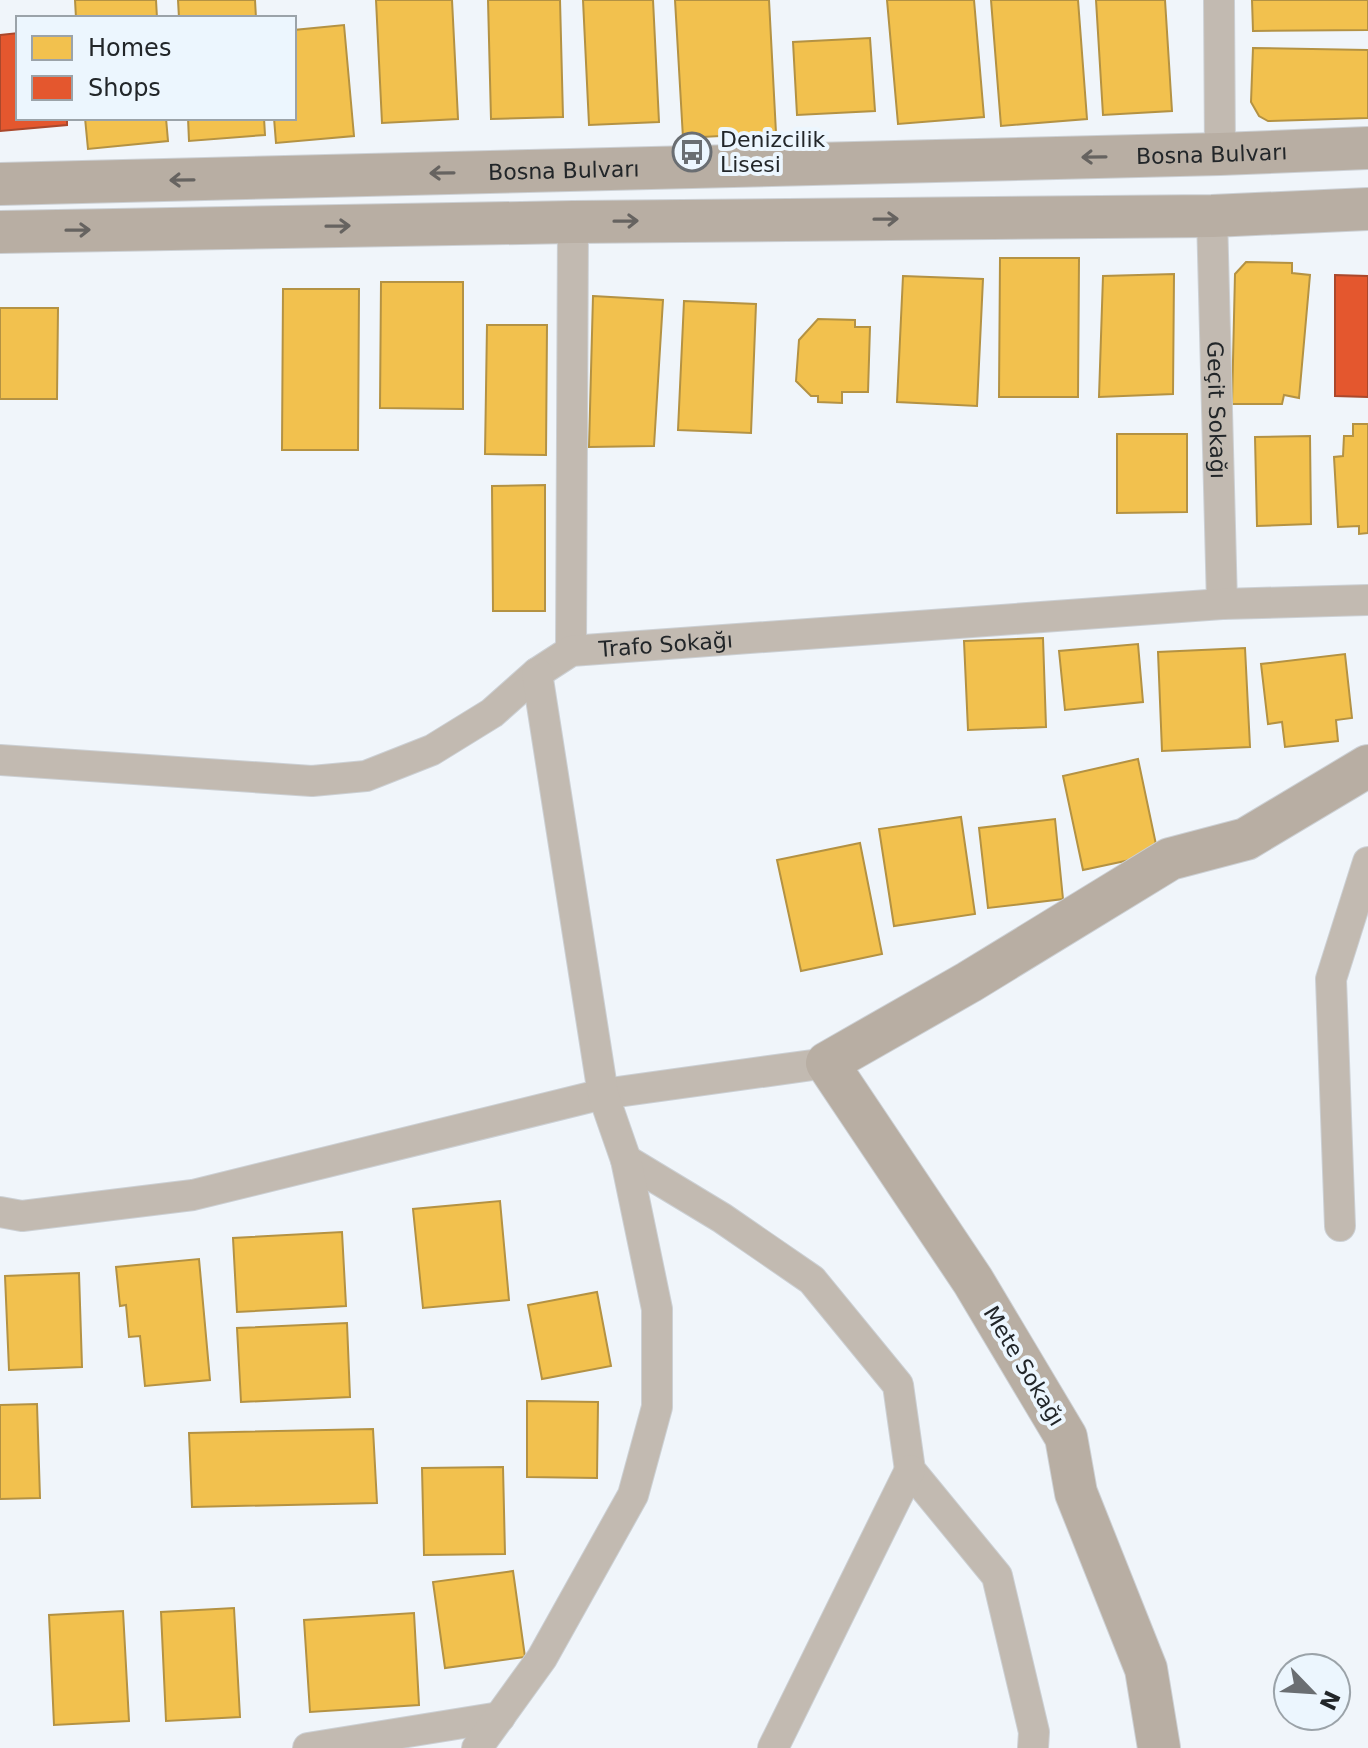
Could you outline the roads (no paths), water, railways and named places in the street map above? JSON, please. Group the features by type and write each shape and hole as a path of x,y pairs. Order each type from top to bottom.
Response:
{"main road":[{"name":"Bosna Bulvarı","path":"0,184 1368,148"},
{"path":"0,232 573,222 1212,216 1368,209"},
{"path":"827,1063 969,982 1170,859 1246,839 1368,766"},
{"name":"Mete Sokağı","path":"827,1063 973,1281 1066,1437 1076,1493 1146,1669 1159,1748"}],"street":[{"path":"1219,0 1220,154"},
{"name":"Geçit Sokağı","path":"1212,216 1222,604"},
{"path":"571,651 573,222"},
{"name":"Trafo Sokağı","path":"0,760 312,781 366,776 432,750 492,713 537,673 571,651 1222,604 1368,600"},
{"path":"477,1748 542,1658 633,1495 657,1407 657,1309 626,1160 603,1094 537,673"},
{"path":"1340,1226 1331,979 1368,862"},
{"path":"0,1212 22,1216 193,1195 603,1094 827,1063"},
{"path":"626,1160 722,1218 812,1280 898,1385 910,1470 997,1576 1034,1732 1033,1748"},
{"path":"773,1748 910,1470"},
{"path":"308,1748 500,1717"}],"place":[{"name":"Denizcilik Lisesi","path":"692,152"}]}
